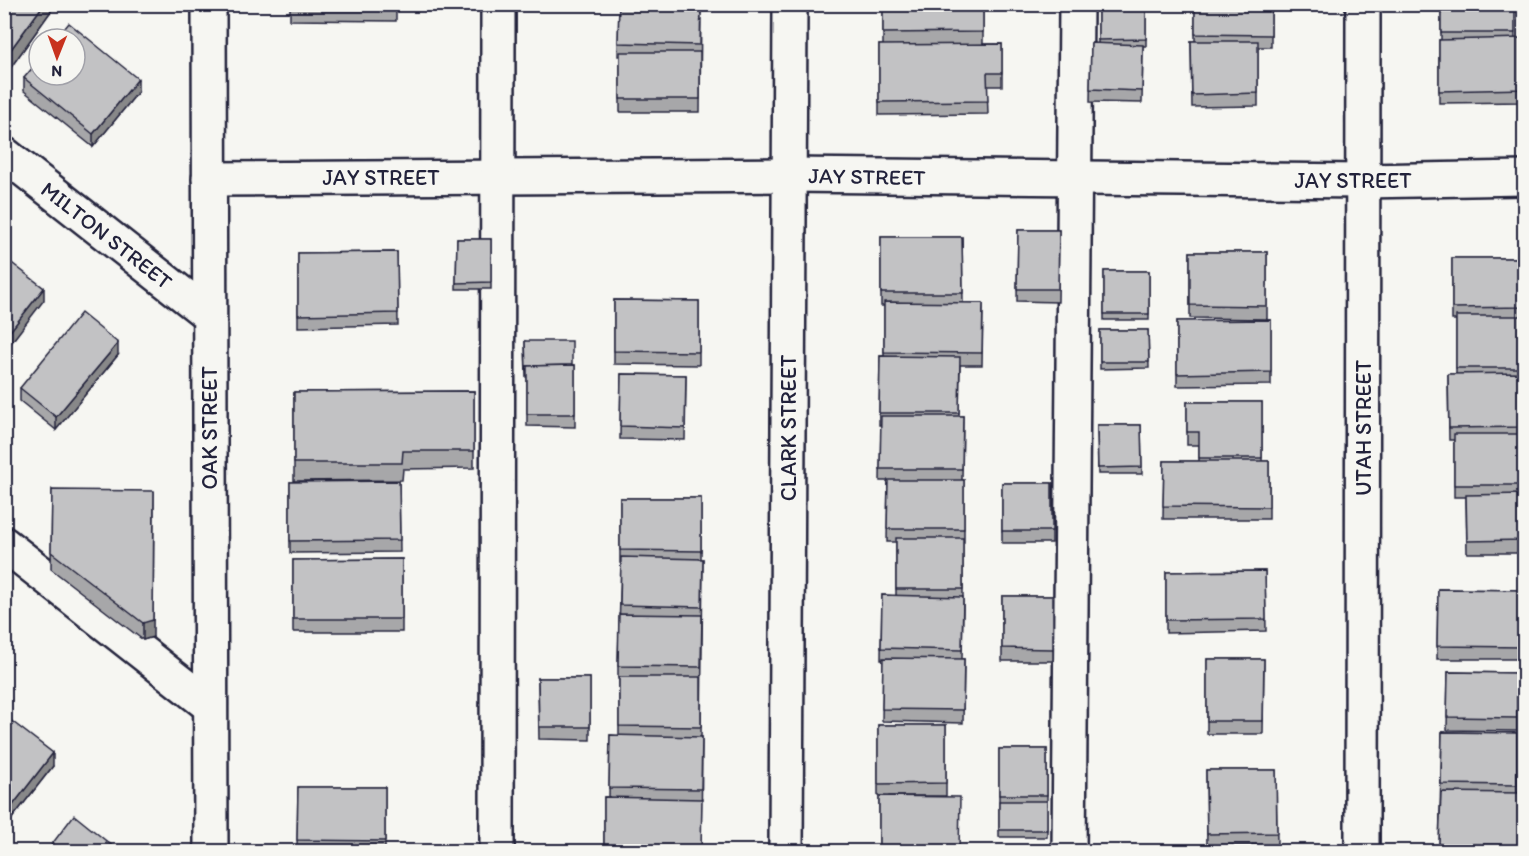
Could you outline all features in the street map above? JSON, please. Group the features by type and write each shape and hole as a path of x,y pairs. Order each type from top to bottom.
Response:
{"street":[{"name":"OAK STREET","path":"208,4 211,852"},
{"path":"497,852 498,4"},
{"name":"CLARK STREET","path":"786,852 790,4"},
{"path":"1069,852 1076,4"},
{"name":"UTAH STREET","path":"1362,852 1363,4"},
{"name":"MILTON STREET","path":"4,154 209,315"},
{"name":"JAY STREET","path":"209,179 790,175 1364,181 1524,178"},
{"path":"4,544 210,706"}],"building":[{"path":"4,4 44,4 9,52 4,49"},
{"path":"290,4 396,4 396,8 290,7"},
{"path":"619,4 701,4 700,45 618,43"},
{"path":"883,4 983,4 983,32 883,33"},
{"path":"1098,4 1146,4 1146,39 1098,40"},
{"path":"1195,4 1271,4 1271,35 1195,34"},
{"path":"1441,4 1515,4 1515,33 1441,33"},
{"path":"87,38 138,79 93,134 35,87 87,87"},
{"path":"1523,38 1524,89 1439,91 1439,40"},
{"path":"1191,41 1258,41 1258,93 1192,95"},
{"path":"1091,43 1143,45 1142,91 1090,89"},
{"path":"1002,44 1002,73 987,73 988,101 879,102 879,45"},
{"path":"620,52 700,52 700,99 620,99"},
{"path":"1018,230 1059,230 1058,289 1017,289"},
{"path":"881,237 962,237 963,293 881,293"},
{"path":"457,239 491,239 491,282 456,283"},
{"path":"397,252 398,313 298,315 298,253"},
{"path":"1190,252 1267,252 1267,306 1190,305"},
{"path":"4,257 44,288 4,339"},
{"path":"1452,258 1524,258 1524,307 1452,308"},
{"path":"1104,271 1149,271 1149,314 1104,314"},
{"path":"614,300 699,301 699,352 614,351"},
{"path":"884,302 983,303 982,353 884,352"},
{"path":"81,313 118,343 56,417 20,388"},
{"path":"1456,316 1524,316 1524,368 1456,368"},
{"path":"1271,320 1271,372 1177,374 1177,321"},
{"path":"1100,330 1148,330 1149,362 1100,362"},
{"path":"525,341 572,341 572,365 527,366 526,370"},
{"path":"880,356 960,357 959,413 879,413"},
{"path":"575,365 575,414 527,414 527,366"},
{"path":"1524,373 1524,427 1449,428 1448,374"},
{"path":"621,374 686,375 685,428 620,426"},
{"path":"474,391 474,451 403,451 402,463 294,463 294,392"},
{"path":"1187,402 1262,402 1262,458 1199,458 1199,432 1187,432"},
{"path":"881,416 963,416 962,469 880,469"},
{"path":"1097,425 1141,425 1142,467 1098,468"},
{"path":"1454,434 1524,434 1524,485 1454,485"},
{"path":"1164,461 1269,461 1269,507 1163,506"},
{"path":"888,480 964,480 964,529 887,529"},
{"path":"399,481 400,540 290,541 290,482"},
{"path":"1002,483 1052,483 1052,531 1002,531"},
{"path":"52,490 154,491 153,620 143,623 51,552"},
{"path":"1524,494 1524,540 1467,541 1466,495"},
{"path":"620,498 701,498 701,551 620,550"},
{"path":"896,538 963,538 963,589 896,589"},
{"path":"621,557 703,559 702,607 620,605"},
{"path":"402,559 402,619 293,619 293,560"},
{"path":"1265,571 1266,619 1166,620 1166,572"},
{"path":"1438,589 1523,590 1523,647 1437,646"},
{"path":"882,595 963,597 962,650 881,648"},
{"path":"1002,596 1053,596 1053,649 1002,648"},
{"path":"619,614 702,615 701,667 618,666"},
{"path":"883,658 964,659 963,710 882,709"},
{"path":"1207,659 1264,659 1263,721 1207,721"},
{"path":"1448,672 1517,673 1517,718 1447,717"},
{"path":"619,677 701,677 701,727 619,726"},
{"path":"538,678 590,678 590,727 539,727"},
{"path":"9,719 53,753 6,814 4,813 4,725"},
{"path":"878,725 946,725 946,783 878,784"},
{"path":"1442,732 1517,733 1517,785 1441,784"},
{"path":"610,735 702,737 701,789 609,788"},
{"path":"999,749 1047,749 1047,795 999,795"},
{"path":"1206,770 1276,770 1277,833 1207,834"},
{"path":"298,787 385,787 385,841 297,840"},
{"path":"1441,792 1521,793 1520,845 1439,844"},
{"path":"879,796 960,797 959,851 879,850"},
{"path":"604,797 702,799 701,848 604,847"},
{"path":"999,801 1047,801 1047,830 999,830"},
{"path":"74,815 120,852 46,852"},
{"path":"409,851 409,852 291,852"}]}
